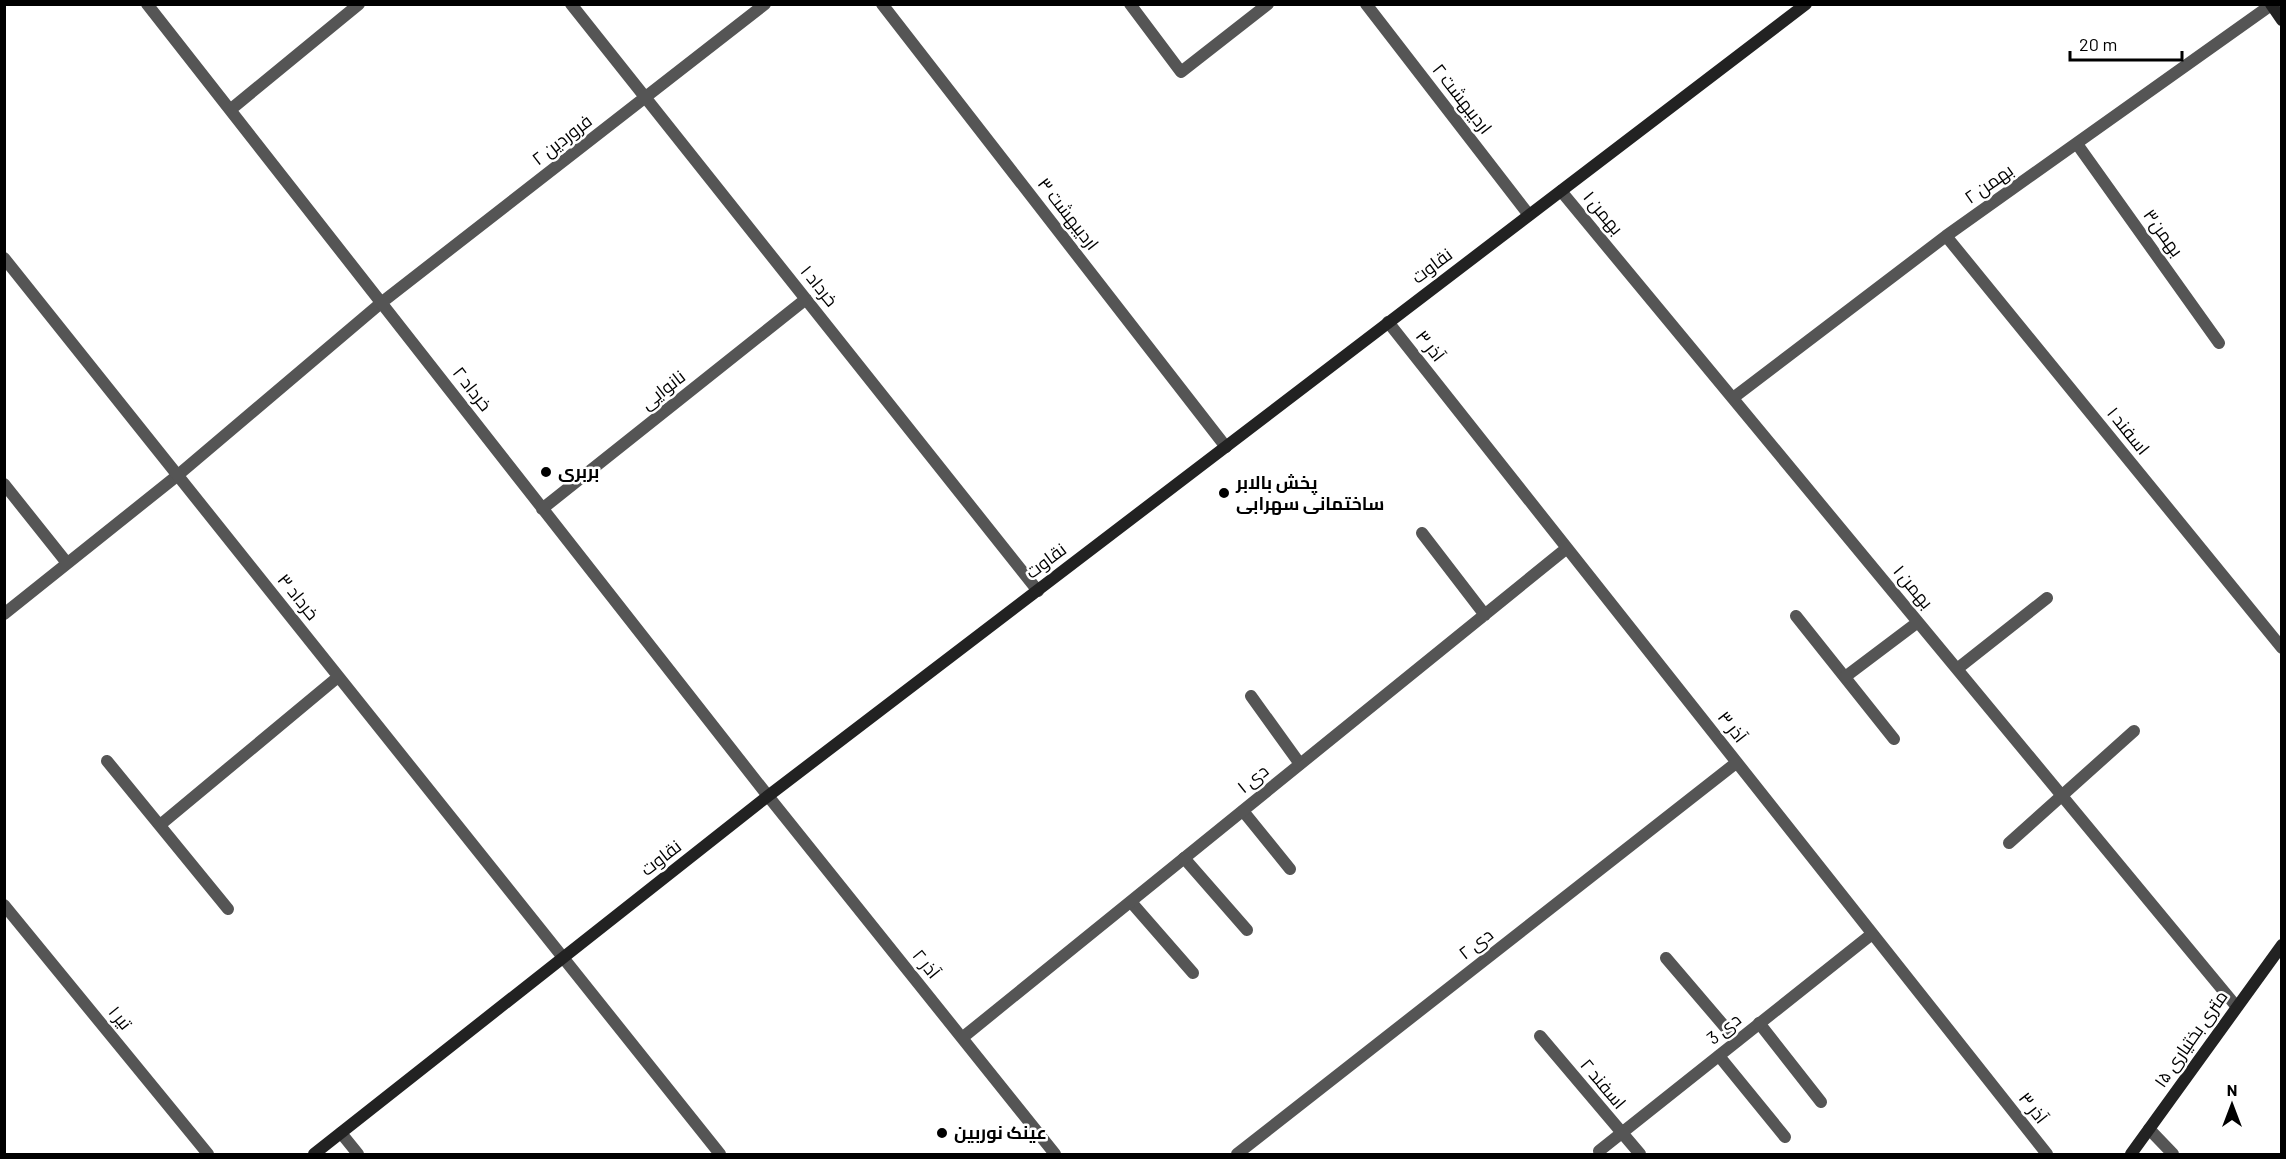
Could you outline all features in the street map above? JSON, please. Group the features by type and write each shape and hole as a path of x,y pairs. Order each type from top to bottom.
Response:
{"street":[{"name":"خرداد ۲","path":"147,4 768,796"},
{"path":"231,110 359,4"},
{"name":"خرداد ۱","path":"571,4 1038,591"},
{"name":"فروردین ۲","path":"4,614 178,475 381,303 765,4"},
{"name":"اردیبهشت ۳","path":"882,4 1226,447"},
{"path":"1130,4 1181,72 1268,4"},
{"name":"اردیبهشت ۲","path":"1366,4 1529,215"},
{"name":"نقاوت","path":"314,1155 768,796 1806,4"},
{"path":"2271,5 2282,20"},
{"name":"بهمن ۲","path":"1733,398 1946,236 2271,5"},
{"name":"بهمن۳","path":"2077,144 2219,343"},
{"name":"بهمن ۱","path":"1561,191 2236,1006"},
{"name":"اسفند ۱","path":"1946,236 2282,648"},
{"name":"خرداد ۳","path":"4,258 720,1155"},
{"name":"نانوایی","path":"542,509 806,299"},
{"name":"آذر ۳","path":"1388,322 2047,1155"},
{"path":"4,484 68,563"},
{"path":"1422,533 1485,615"},
{"name":"دی ۱","path":"962,1038 1567,548"},
{"path":"1957,669 2047,598"},
{"path":"1796,616 1894,739"},
{"path":"1845,677 1918,622"},
{"path":"160,825 338,677"},
{"path":"1251,696 1300,764"},
{"path":"2009,843 2134,730"},
{"path":"107,761 228,909"},
{"name":"دی ۲","path":"1238,1155 1736,763"},
{"name":"آذر ۲","path":"768,796 1055,1155"},
{"path":"1243,811 1290,868"},
{"path":"1184,858 1247,930"},
{"path":"1131,902 1193,973"},
{"name":"تیر ۱","path":"4,904 208,1155"},
{"name":"دی 3","path":"1599,1151 1872,934"},
{"name":"۱۵ متری بختیاری","path":"2131,1155 2282,945"},
{"path":"1666,958 1737,1041"},
{"path":"1760,1023 1821,1102"},
{"name":"اسفند ۲","path":"1539,1036 1640,1155"},
{"path":"1719,1056 1785,1137"},
{"path":"2149,1129 2173,1155"},
{"path":"341,1133 358,1155"}],"place":[{"name":"بربری","path":"546,472"},
{"name":"پخش بالابر ساختمانی سهرابی","path":"1224,493"},
{"name":"عینک نوربین","path":"942,1133"}]}
